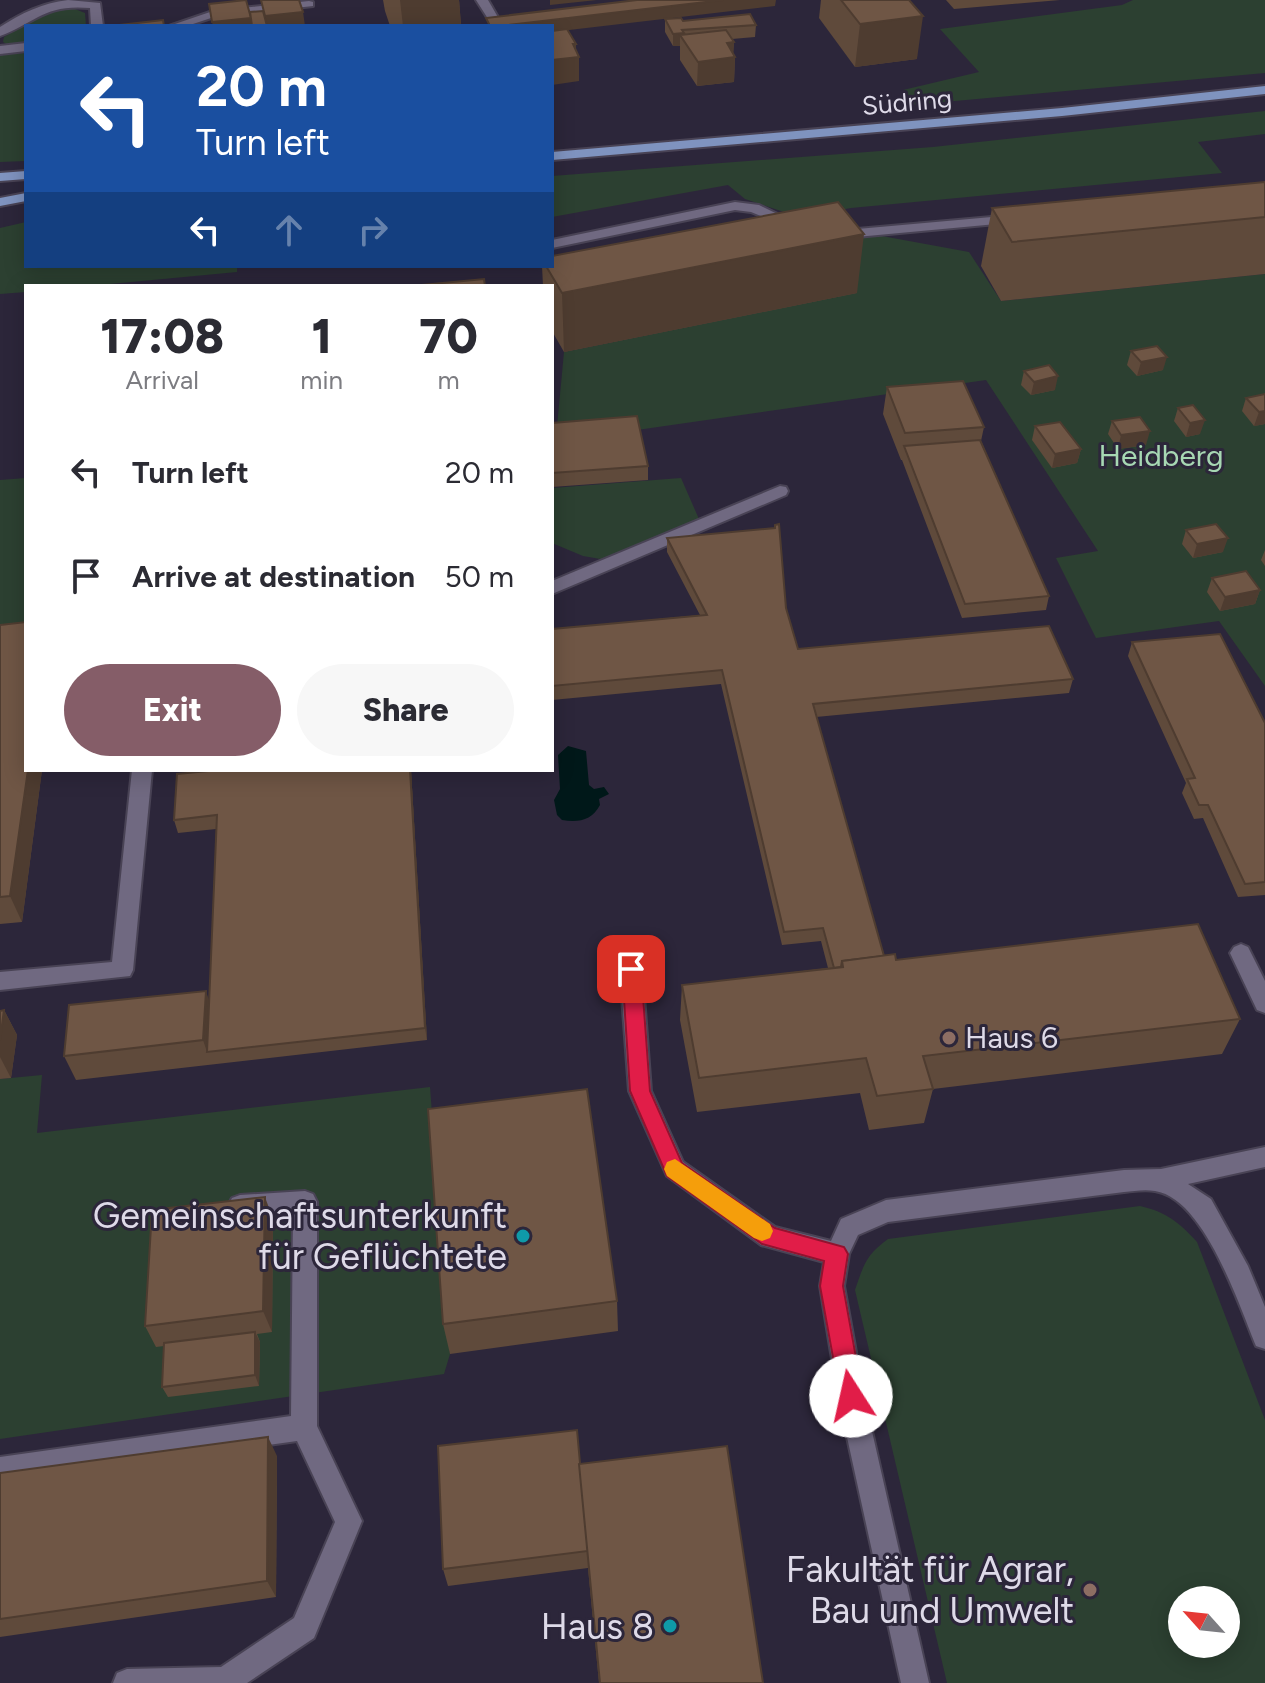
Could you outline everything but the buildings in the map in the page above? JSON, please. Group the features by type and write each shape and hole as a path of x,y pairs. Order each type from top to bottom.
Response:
{"main road":[{"name":"Südring","path":"554,156 1046,113 1265,90"},
{"path":"0,177 24,175"},
{"path":"0,202 24,197"}],"street":[{"path":"482,0 496,23 527,19"},
{"path":"0,32 46,5 70,1 99,3 97,24"},
{"path":"181,24 213,14 309,4"},
{"path":"0,50 24,47"},
{"path":"554,244 735,206 754,208 807,237 1035,217"},
{"path":"554,587 780,491"},
{"path":"0,981 122,970 142,772"},
{"path":"1241,953 1265,1004"},
{"path":"631,969 640,1091 675,1169 769,1237 837,1254"},
{"path":"915,1683 848,1380 832,1286 837,1254 849,1227 886,1211 1124,1181 1161,1180 1265,1157"},
{"path":"1161,1180 1203,1207 1239,1274 1265,1337"},
{"path":"127,1683 225,1681 304,1628 349,1521 304,1427 305,1202 211,1208"},
{"path":"0,1470 304,1427"}],"green space":[{"path":"1133,0 1265,0 1265,73 911,105 903,90 979,72 940,29 1122,5"},
{"path":"70,7 85,13 86,24 26,24 46,12"},
{"path":"24,25 24,45 10,46 3,42 4,37"},
{"path":"24,53 24,161 0,162 0,55"},
{"path":"1265,111 1265,134 1198,142 1222,173 851,208 799,217 745,199 728,185 554,217 554,176 933,147"},
{"path":"24,222 24,268 237,268 237,272 110,284 24,284 24,292 0,294 0,228"},
{"name":"Heidberg","path":"860,232 969,252 1001,301 1265,274 1265,686 1219,621 1096,638 1056,558 1098,551 986,380 637,430 556,437 564,352 856,293"},
{"path":"24,478 24,635 0,638 0,480"},
{"path":"681,478 702,526 618,562 583,556 554,544 554,488"},
{"path":"42,1075 37,1133 430,1087 450,1354 444,1374 0,1439 0,1079"},
{"path":"1140,1206 1172,1219 1197,1242 1265,1420 1265,1683 947,1683 855,1290 875,1250 888,1239"}],"shaded area":[{"path":"568,746 586,751 589,785 594,789 604,787 609,794 599,799 600,805 593,814 579,821 562,820 557,815 554,800 560,789 558,755"}],"slow traffic":[{"path":"675,1169 762,1231"}],"place":[{"name":"Haus 6","path":"949,1038"},
{"name":"Gemeinschaftsunterkunft für Geflüchtete","path":"523,1236"},
{"name":"Fakultät für Agrar, Bau und Umwelt","path":"1090,1590"},
{"name":"Haus 8","path":"670,1626"}],"route":[{"path":"631,969 640,1091 675,1169 769,1237 837,1254 832,1286 851,1396"}]}
